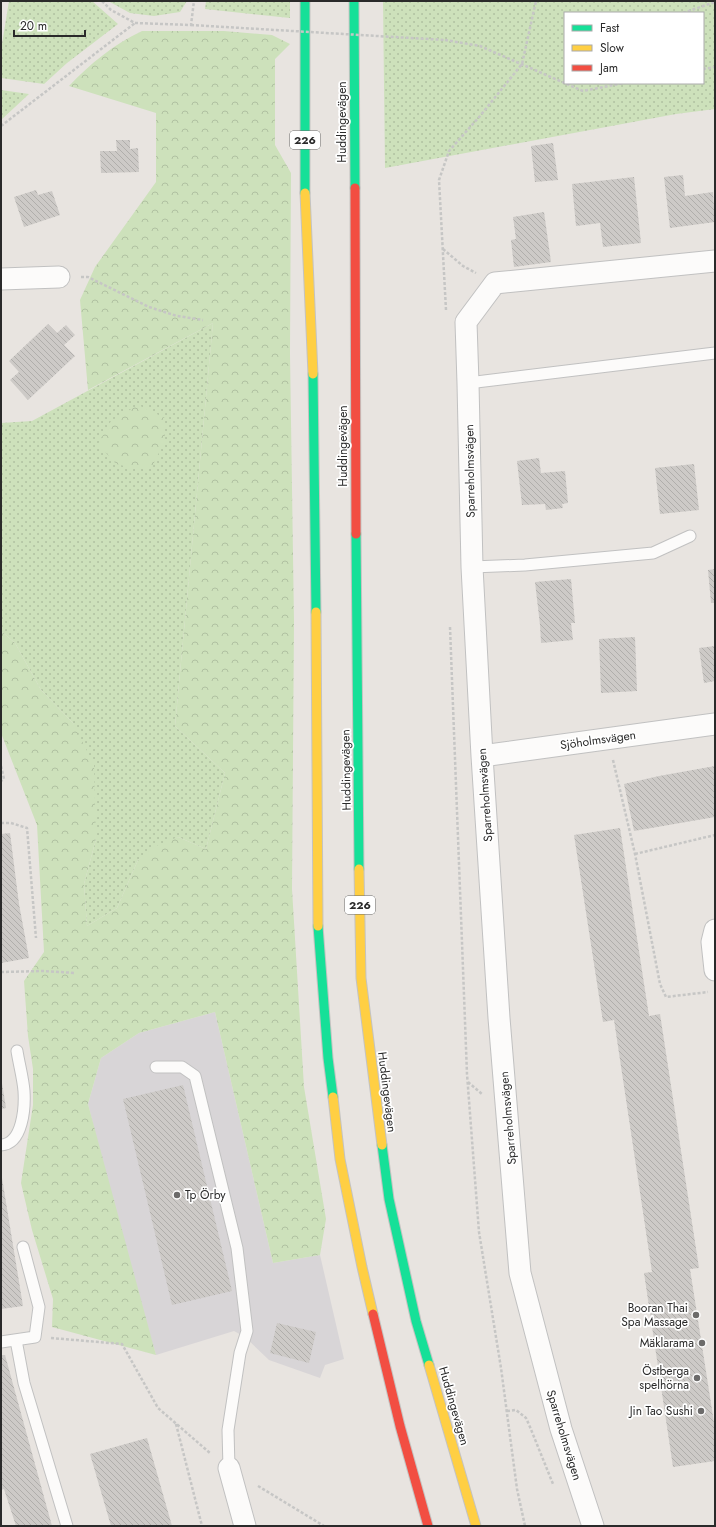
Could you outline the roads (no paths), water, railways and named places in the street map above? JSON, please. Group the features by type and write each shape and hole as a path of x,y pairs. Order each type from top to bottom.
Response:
{"main road":[{"name":"226","path":"304,1 306,184 314,403 318,924 327,1042 340,1159 360,1259 400,1426 428,1526"},
{"name":"Huddingevägen","path":"354,1 355,442 360,978 389,1198 416,1321 476,1526"}],"street":[{"name":"Sparreholmsvägen","path":"593,1526 561,1429 520,1273 499,1018 482,756 472,567 466,322 495,283 715,261"},
{"path":"1,279 59,277"},
{"name":"Sjöholmsvägen","path":"482,756 715,724"},
{"path":"715,930 712,942 715,970"},
{"path":"229,1468 245,1526"}],"lane":[{"path":"468,382 715,353"},
{"path":"472,567 525,565 653,553 690,536"},
{"path":"1,1145 5,1145 16,1138 22,1120 24,1091 17,1051"},
{"path":"156,1067 182,1068 195,1076 237,1248 247,1331 240,1353 228,1430 229,1468"},
{"path":"1,1342 35,1337 39,1308 23,1247"},
{"path":"16,1340 24,1383 67,1526"}],"place":[{"name":"Tp Örby","path":"177,1195"},
{"name":"Booran Thai Spa Massage","path":"696,1315"},
{"name":"Mäklarama","path":"702,1343"},
{"name":"Östberga spelhörna","path":"697,1378"},
{"name":"Jin Tao Sushi","path":"701,1411"}]}
